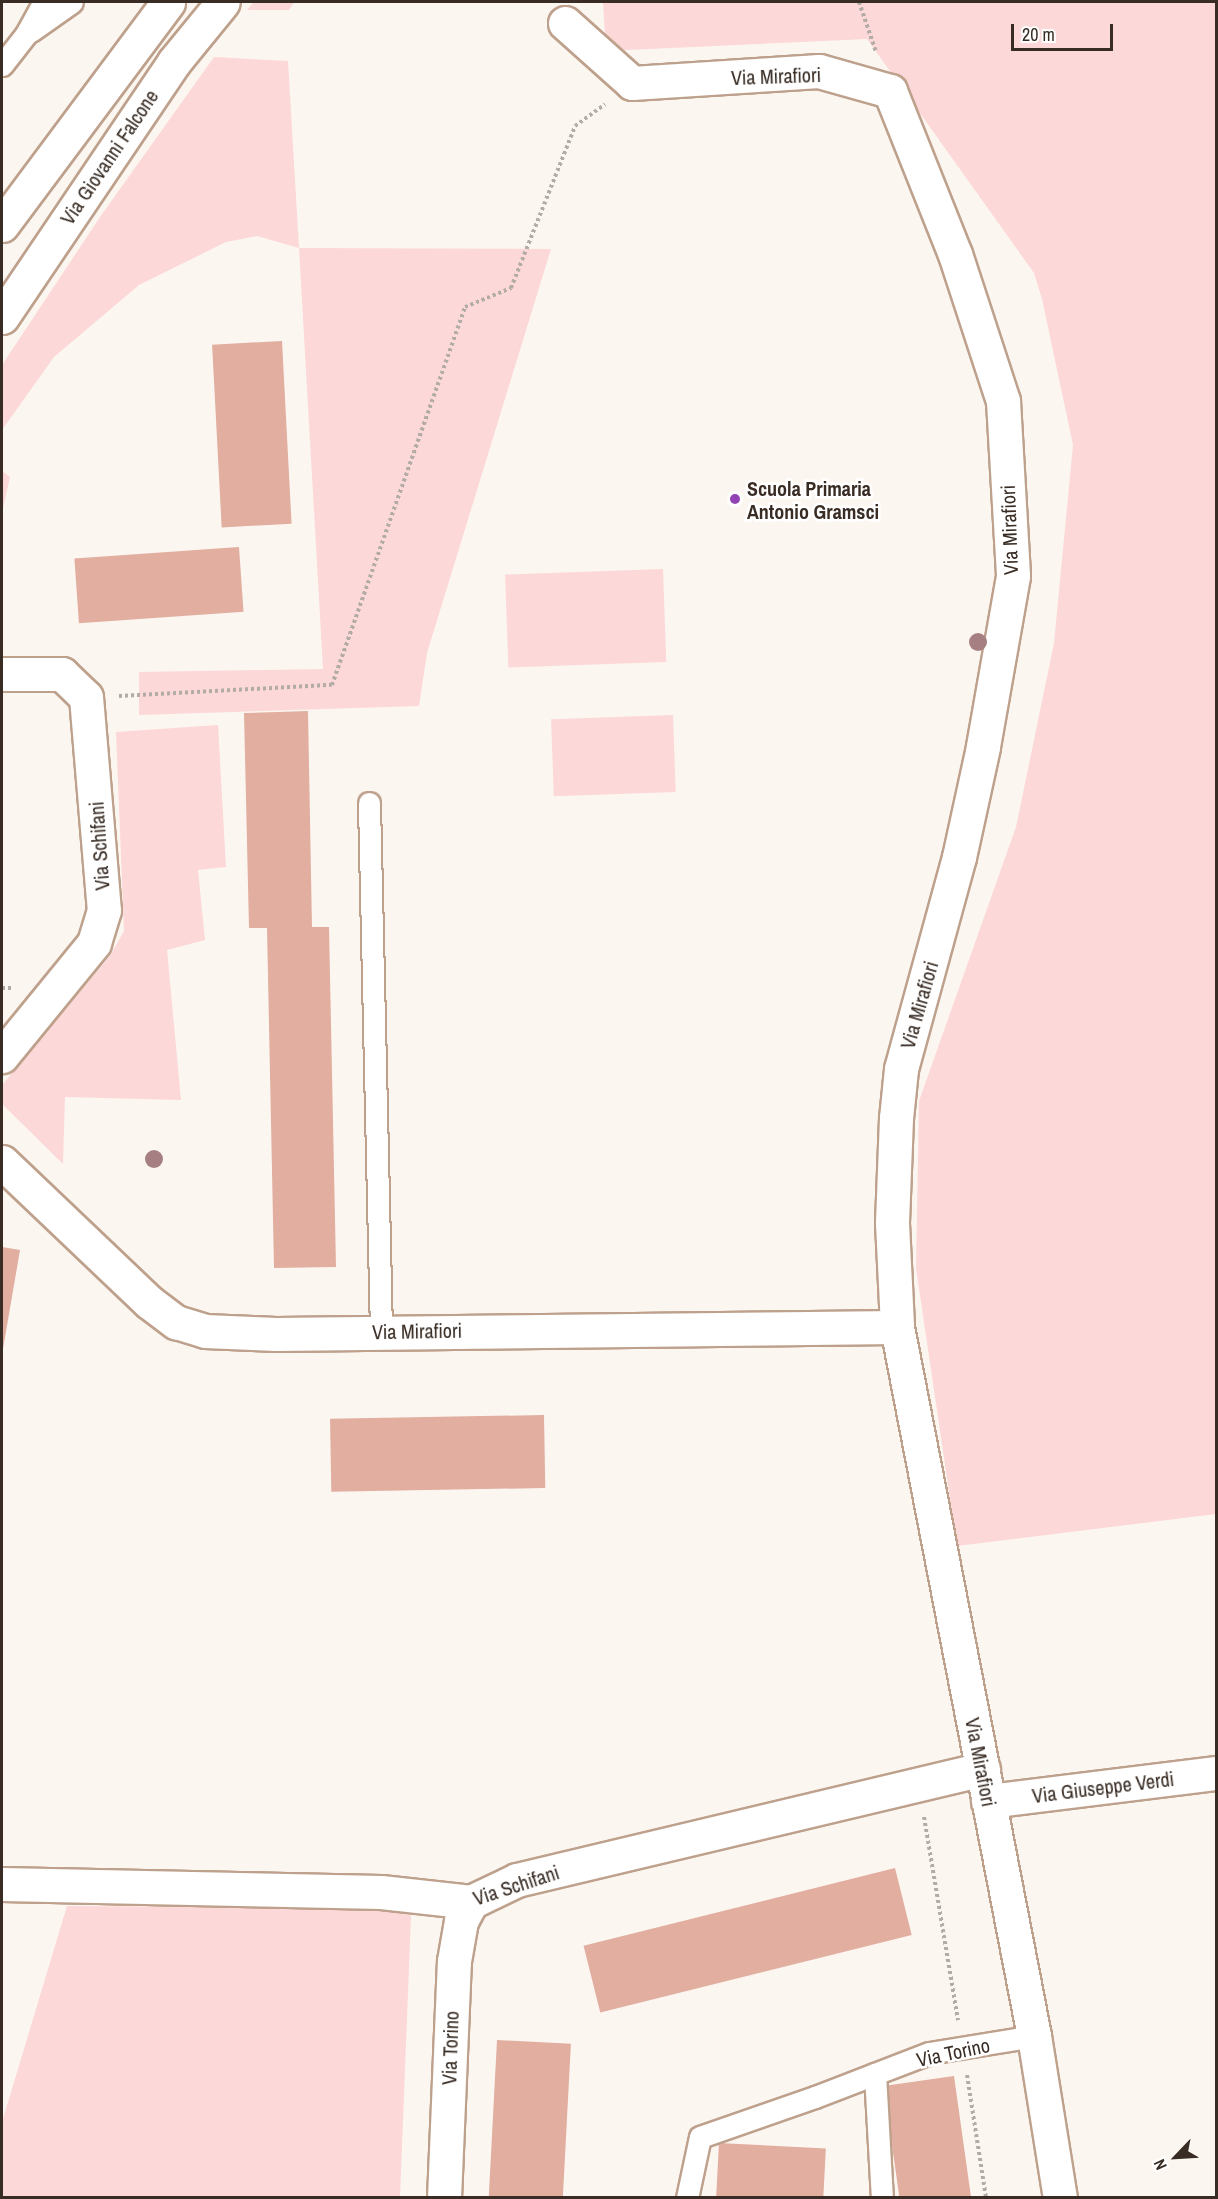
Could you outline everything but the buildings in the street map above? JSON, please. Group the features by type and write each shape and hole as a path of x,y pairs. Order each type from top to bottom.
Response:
{"street":[{"path":"2,225 168,2"},
{"name":"Via Giovanni Falcone","path":"2,317 168,71 223,2"},
{"path":"565,23 632,83"},
{"name":"Via Mirafiori","path":"632,83 819,71 890,91 955,254 1003,401 1013,576 983,747 959,857 902,1069 896,1118 892,1223 897,1327 1034,2036 1060,2198"},
{"path":"2,674 62,674 86,697"},
{"name":"Via Schifani","path":"2,1056 94,943 104,910 86,697"},
{"name":"Via Mirafiori","path":"2,1162 149,1302 176,1322 205,1331 276,1334 381,1331 897,1327"},
{"name":"Via Schifani","path":"2,1884 381,1892 471,1902 517,1880 982,1769"},
{"name":"Via Giuseppe Verdi","path":"988,1801 1216,1773"},
{"name":"Via Torino","path":"444,2198 454,1961 461,1921 471,1902"}],"lane":[{"path":"2,65 26,34 44,2"},
{"path":"26,34 72,2"},
{"path":"369,803 381,1331"},
{"name":"Via Torino","path":"687,2198 700,2137 929,2053 1034,2036"},
{"path":"875,2074 882,2198"}],"path":[{"path":"859,2 890,91"},
{"path":"86,697 332,685 465,307 511,288 575,126 632,83"},
{"path":"918,1784 986,2198"}],"shaded area":[{"path":"254,2 294,2 289,10 247,10"},
{"path":"603,2 1216,2 1216,1514 957,1546 916,1268 919,1101 1016,827 1054,643 1073,445 1042,299 1034,273 867,39 606,51"},
{"path":"214,57 288,61 299,248 257,236 226,242 139,285 54,357 2,430 2,365 100,217"},
{"path":"299,248 551,249 427,653 419,706 139,715 139,672 323,669"},
{"path":"2,471 10,477 2,513"},
{"path":"663,569 666,662 508,667 505,575"},
{"path":"673,715 676,792 554,796 551,719"},
{"path":"218,725 226,867 198,870 205,940 167,950 181,1100 65,1097 63,1164 2,1104 2,1085 110,956 124,931 116,732"},
{"path":"67,1906 394,1908 411,1916 400,2197 2,2198 2,2122"}],"place":[{"name":"Scuola Primaria Antonio Gramsci","path":"735,499"}]}
